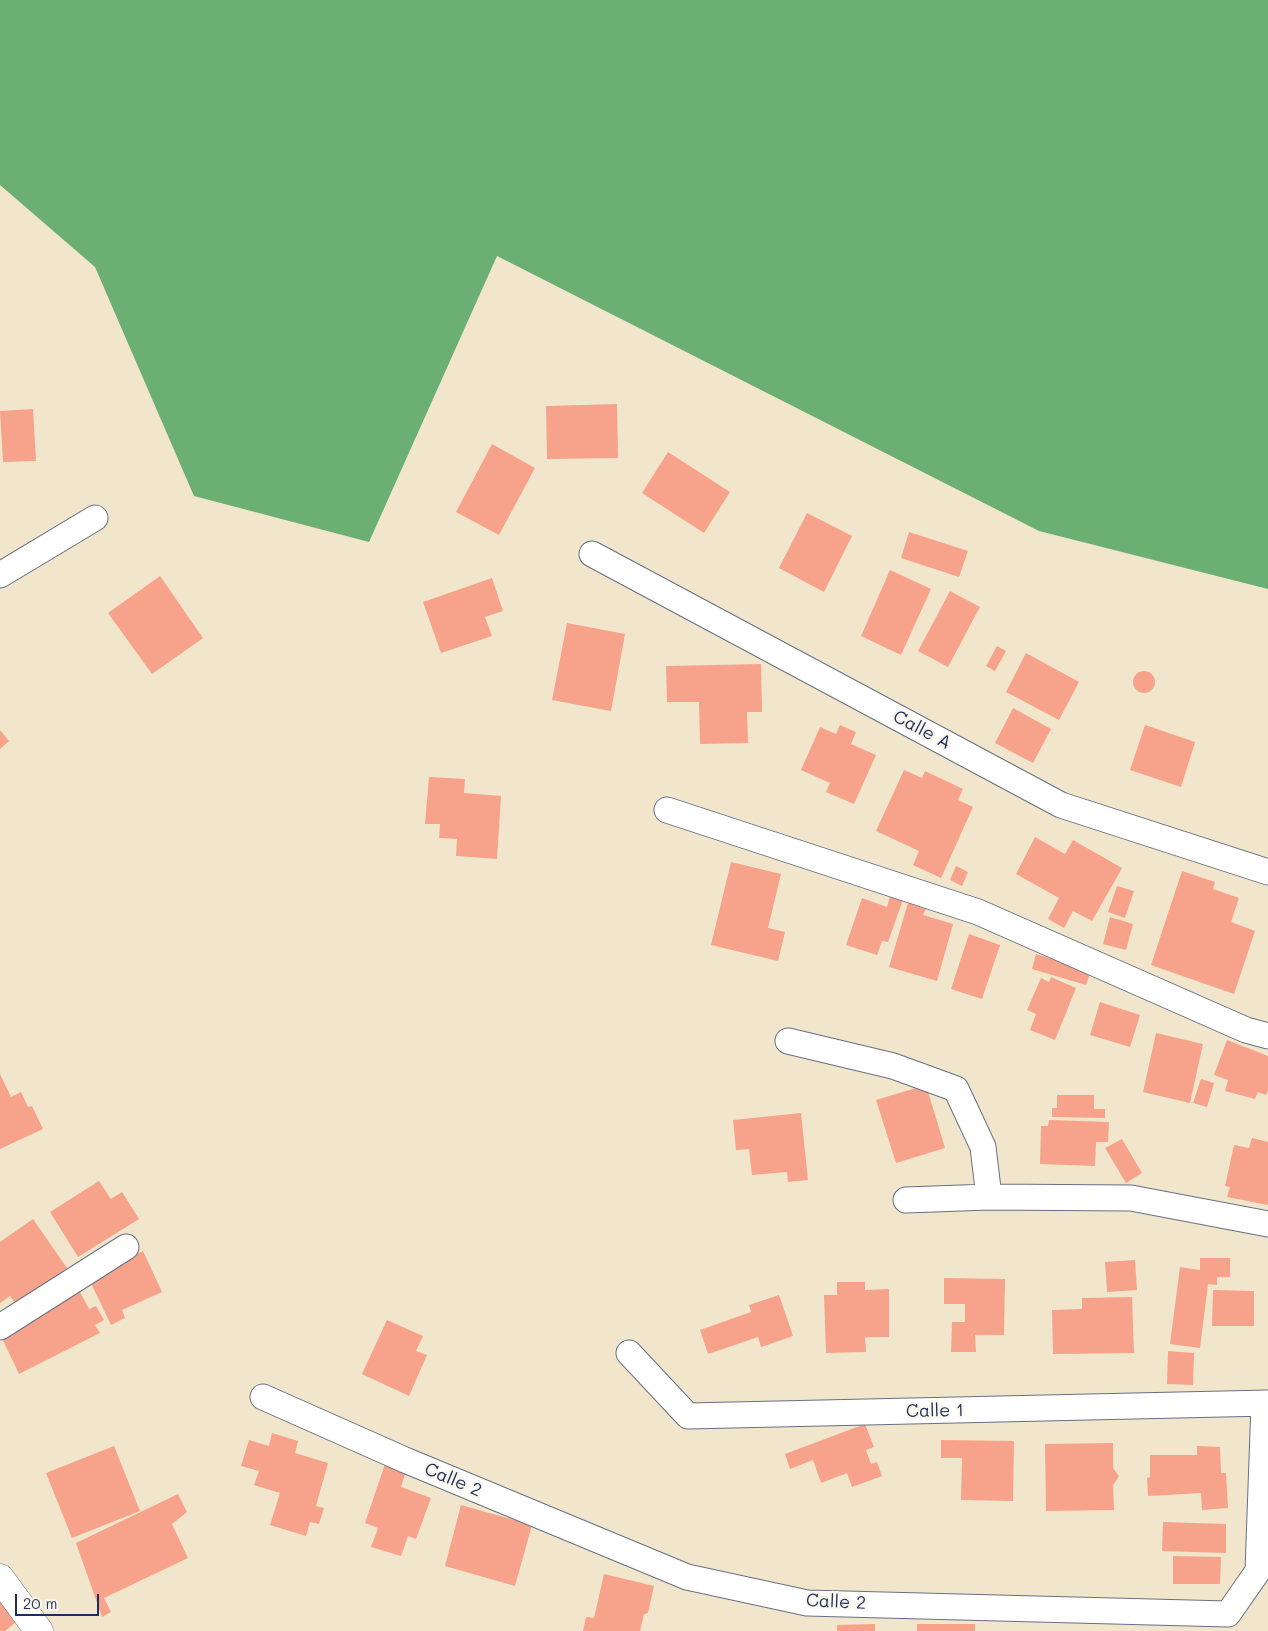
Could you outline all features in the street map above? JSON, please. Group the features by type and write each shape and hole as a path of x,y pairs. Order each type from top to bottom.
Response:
{"street":[{"path":"0,575 95,518"},
{"name":"Calle A","path":"592,554 1062,805 1268,872"},
{"path":"666,810 978,912 1246,1030 1268,1036"},
{"path":"788,1041 893,1066 956,1089 983,1147 989,1197"},
{"path":"906,1200 989,1197 1131,1198 1268,1224"},
{"path":"0,1327 126,1247"},
{"name":"Calle 1","path":"629,1353 688,1416 1266,1404"},
{"name":"Calle 2","path":"263,1397 405,1460 687,1577 807,1603 1228,1614 1258,1572 1266,1404"},
{"path":"0,1578 39,1631"}],"green space":[{"path":"0,0 1268,0 1268,589 1039,531 497,256 369,542 194,496 95,267 0,185"}],"building":[{"path":"617,404 618,458 547,459 546,406"},
{"path":"33,409 36,461 3,462 0,411"},
{"path":"492,444 535,468 499,535 456,512"},
{"path":"668,452 730,492 704,533 642,493"},
{"path":"807,513 852,536 824,592 779,568"},
{"path":"909,532 968,551 959,577 901,558"},
{"path":"890,570 931,589 901,655 861,636"},
{"path":"160,576 203,638 152,674 108,613"},
{"path":"492,578 503,611 485,617 492,636 441,653 423,602"},
{"path":"950,591 980,607 948,667 918,651"},
{"path":"567,623 625,634 611,711 552,700"},
{"path":"997,646 1006,651 995,671 986,666"},
{"path":"1026,653 1079,682 1059,720 1006,692"},
{"path":"761,664 762,712 747,712 748,743 700,744 699,702 667,702 666,666"},
{"path":"1144,671 1152,674 1155,682 1152,690 1144,693 1136,690 1133,682 1136,674"},
{"path":"1013,708 1051,729 1033,763 995,743"},
{"path":"840,725 856,732 851,744 876,755 854,804 826,792 830,783 801,770 820,727 836,734"},
{"path":"1145,725 1195,742 1181,787 1130,770"},
{"path":"0,730 9,741 0,749"},
{"path":"904,770 922,778 925,771 963,789 958,800 973,807 941,878 913,865 919,851 876,831"},
{"path":"429,777 465,779 464,793 501,796 497,859 456,856 457,839 439,838 440,824 425,824"},
{"path":"1035,837 1065,854 1073,840 1122,868 1092,921 1073,911 1064,928 1048,919 1059,898 1016,874"},
{"path":"731,862 781,874 768,928 785,932 778,961 711,945"},
{"path":"956,866 968,872 962,886 950,880"},
{"path":"1182,871 1215,882 1213,889 1239,898 1231,922 1255,931 1234,994 1151,965"},
{"path":"1117,886 1134,891 1125,918 1108,912"},
{"path":"891,893 904,897 888,942 882,941 877,955 846,945 862,898 887,907"},
{"path":"908,903 926,909 923,915 953,924 937,981 889,967"},
{"path":"1110,917 1133,924 1126,950 1103,944"},
{"path":"969,934 1000,945 982,999 951,989"},
{"path":"1036,954 1091,971 1086,985 1032,969"},
{"path":"1051,977 1076,988 1055,1040 1030,1030 1036,1014 1027,1010 1041,978 1049,982"},
{"path":"1100,1002 1140,1015 1130,1047 1090,1035"},
{"path":"1156,1033 1203,1044 1190,1103 1143,1092"},
{"path":"1227,1040 1268,1056 1268,1090 1266,1095 1258,1092 1255,1099 1225,1091 1228,1080 1214,1075"},
{"path":"0,1074 11,1097 21,1092 28,1107 32,1106 43,1129 0,1149"},
{"path":"1201,1079 1214,1083 1207,1107 1193,1103"},
{"path":"926,1085 945,1148 896,1163 876,1100"},
{"path":"1057,1095 1094,1095 1094,1109 1105,1109 1105,1118 1052,1117 1052,1108 1057,1108"},
{"path":"801,1113 808,1180 788,1182 787,1172 752,1175 749,1149 736,1150 733,1120"},
{"path":"1049,1120 1109,1122 1108,1142 1096,1142 1095,1166 1040,1164 1041,1126 1048,1126"},
{"path":"1252,1138 1268,1142 1268,1205 1227,1197 1230,1187 1225,1186 1234,1145 1249,1148"},
{"path":"1122,1139 1142,1173 1126,1183 1105,1148"},
{"path":"99,1181 111,1199 122,1192 139,1219 78,1257 50,1212"},
{"path":"33,1219 69,1271 18,1307 10,1296 0,1303 0,1242"},
{"path":"143,1251 162,1292 122,1310 125,1318 111,1325 88,1277"},
{"path":"1200,1258 1230,1258 1230,1277 1217,1277 1217,1285 1208,1284 1200,1348 1170,1344 1180,1267 1200,1270"},
{"path":"1135,1260 1137,1290 1107,1292 1105,1262"},
{"path":"944,1278 1005,1279 1004,1335 975,1335 976,1352 951,1352 952,1322 965,1322 965,1304 944,1304"},
{"path":"837,1282 865,1282 865,1290 889,1289 889,1337 865,1337 866,1352 826,1353 824,1295 837,1295"},
{"path":"1213,1290 1254,1291 1254,1326 1212,1326"},
{"path":"80,1292 89,1309 96,1306 104,1320 95,1325 100,1333 19,1374 0,1334"},
{"path":"779,1295 793,1336 761,1347 758,1337 708,1354 700,1330 751,1312 749,1305"},
{"path":"1132,1297 1134,1353 1053,1354 1052,1310 1082,1309 1082,1298"},
{"path":"387,1320 423,1336 416,1351 427,1355 409,1396 362,1374"},
{"path":"1168,1351 1194,1353 1193,1385 1167,1384"},
{"path":"865,1424 874,1447 866,1450 871,1464 877,1462 882,1476 852,1487 847,1473 821,1483 813,1460 790,1469 785,1454"},
{"path":"272,1433 298,1441 295,1453 328,1463 316,1506 324,1508 319,1524 310,1522 306,1536 270,1525 280,1493 254,1485 259,1471 241,1466 249,1440 269,1446"},
{"path":"941,1440 1014,1441 1013,1501 961,1500 962,1458 941,1458"},
{"path":"1113,1443 1113,1468 1119,1476 1113,1485 1114,1510 1046,1511 1045,1444"},
{"path":"114,1446 140,1511 72,1538 46,1473"},
{"path":"1197,1446 1220,1447 1221,1473 1226,1473 1228,1508 1202,1510 1201,1493 1148,1496 1147,1478 1150,1477 1150,1455 1197,1455"},
{"path":"385,1464 406,1471 401,1487 431,1498 416,1539 408,1536 401,1556 371,1547 378,1528 365,1523"},
{"path":"178,1494 187,1512 172,1524 188,1558 104,1598 111,1612 102,1617 76,1543"},
{"path":"461,1505 532,1525 515,1586 445,1566"},
{"path":"1163,1522 1226,1524 1226,1553 1162,1551"},
{"path":"1173,1556 1221,1557 1220,1584 1173,1584"},
{"path":"604,1574 654,1586 648,1613 644,1614 640,1631 583,1631 586,1617 594,1618"},
{"path":"0,1602 16,1622 5,1631 0,1631"},
{"path":"875,1624 875,1631 837,1631 837,1625"},
{"path":"917,1624 975,1624 975,1631 917,1631"}]}
